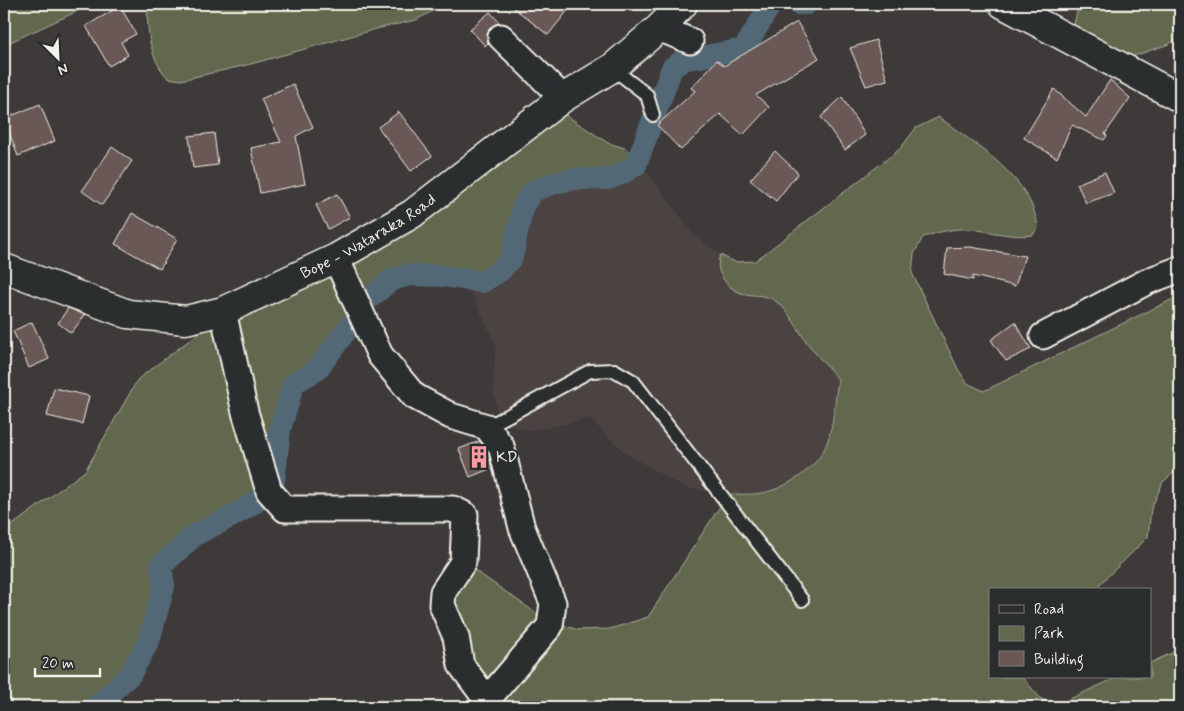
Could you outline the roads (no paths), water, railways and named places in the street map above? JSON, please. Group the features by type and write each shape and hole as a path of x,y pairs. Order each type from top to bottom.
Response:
{"street":[{"name":"Bope - Wataraka Road","path":"4,268 128,314 186,320 223,310 336,258 412,214 563,98 612,68 659,28 682,4"},
{"path":"1003,4 1180,98"},
{"path":"659,28 690,41"},
{"path":"501,37 563,98"},
{"path":"223,310 245,412 269,491 285,509 453,509 465,515 463,562 443,592 442,605 456,638 461,665 486,704 550,626 553,603 522,528 500,446 487,428 451,416 414,396 380,355 336,258"},
{"path":"1044,336 1148,281 1180,269"}],"lane":[{"path":"612,68 647,95 653,115"},
{"path":"487,428 590,372 614,370 633,380 802,600"}],"waterway":[{"path":"371,297 390,281 408,275 443,276 482,282 500,271 512,257 523,206 533,191 555,183 575,179 608,179 636,165 672,68 683,60 744,49 771,4"},
{"path":"798,4 806,4"},
{"path":"272,488 280,429 294,383 317,370 355,319"},
{"path":"95,707 130,675 149,641 164,586 161,566 195,535 233,516 262,498"}],"place":[{"name":"KD","path":"479,457"}]}
